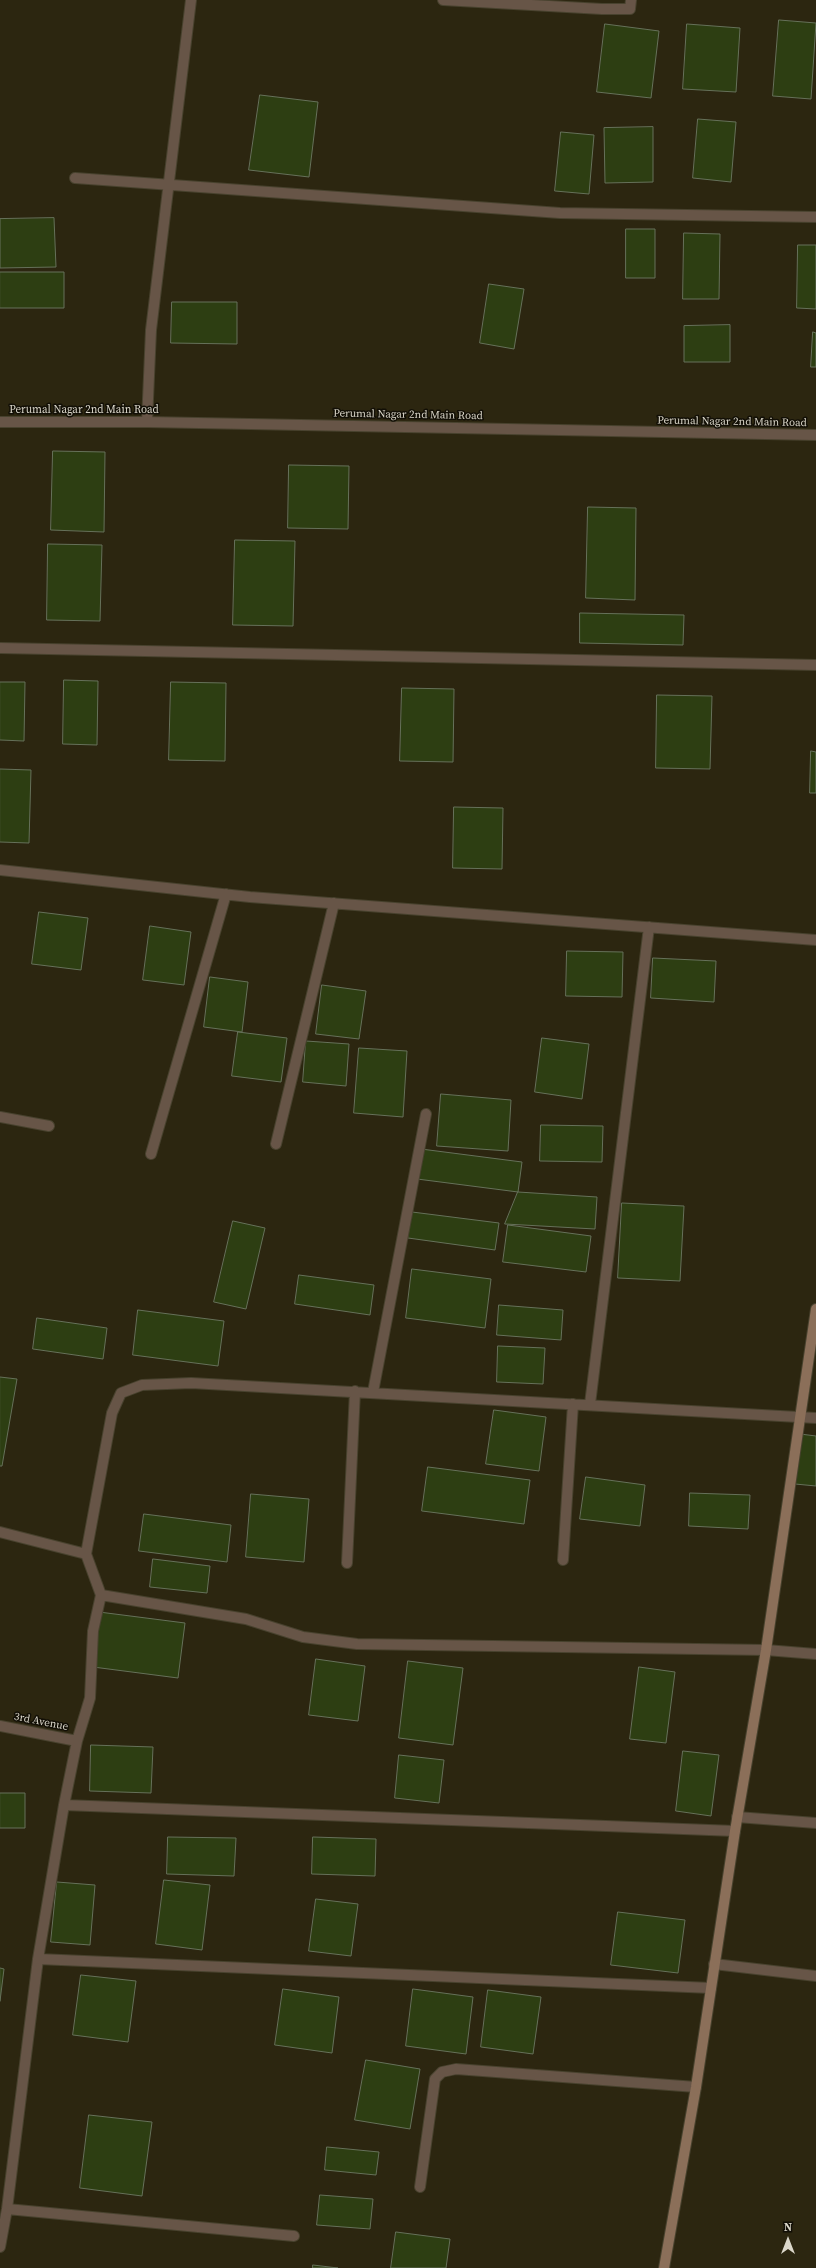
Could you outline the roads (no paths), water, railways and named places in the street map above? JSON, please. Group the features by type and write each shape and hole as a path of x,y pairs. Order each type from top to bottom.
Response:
{"street":[{"path":"147,422 151,330 191,0"},
{"path":"442,0 602,9 630,9 631,0"},
{"path":"75,178 560,213 816,217"},
{"name":"Perumal Nagar 2nd Main Road","path":"0,422 147,422 816,435"},
{"path":"0,648 816,665"},
{"path":"0,870 226,894 816,940"},
{"path":"151,1154 226,894"},
{"path":"276,1144 334,903"},
{"path":"590,1404 649,927"},
{"path":"373,1392 426,1114"},
{"path":"0,1117 49,1126"},
{"path":"664,2268 696,2087 737,1817 766,1650 816,1309"},
{"path":"0,2247 7,2209 38,1960 76,1741 90,1698 93,1631 101,1595 86,1554 112,1413 121,1393 142,1385 191,1383 590,1404 816,1418"},
{"path":"347,1563 355,1391"},
{"path":"563,1560 573,1404"},
{"path":"0,1532 86,1554"},
{"path":"101,1595 246,1619 303,1637 357,1644 766,1650 816,1654"},
{"name":"3rd Avenue","path":"0,1726 76,1741"},
{"path":"64,1805 735,1830"},
{"path":"737,1817 816,1823"},
{"path":"38,1960 711,1988"},
{"path":"714,1964 816,1976"},
{"path":"420,2187 435,2079 442,2072 456,2069 696,2087"},
{"path":"7,2209 294,2236"}]}
